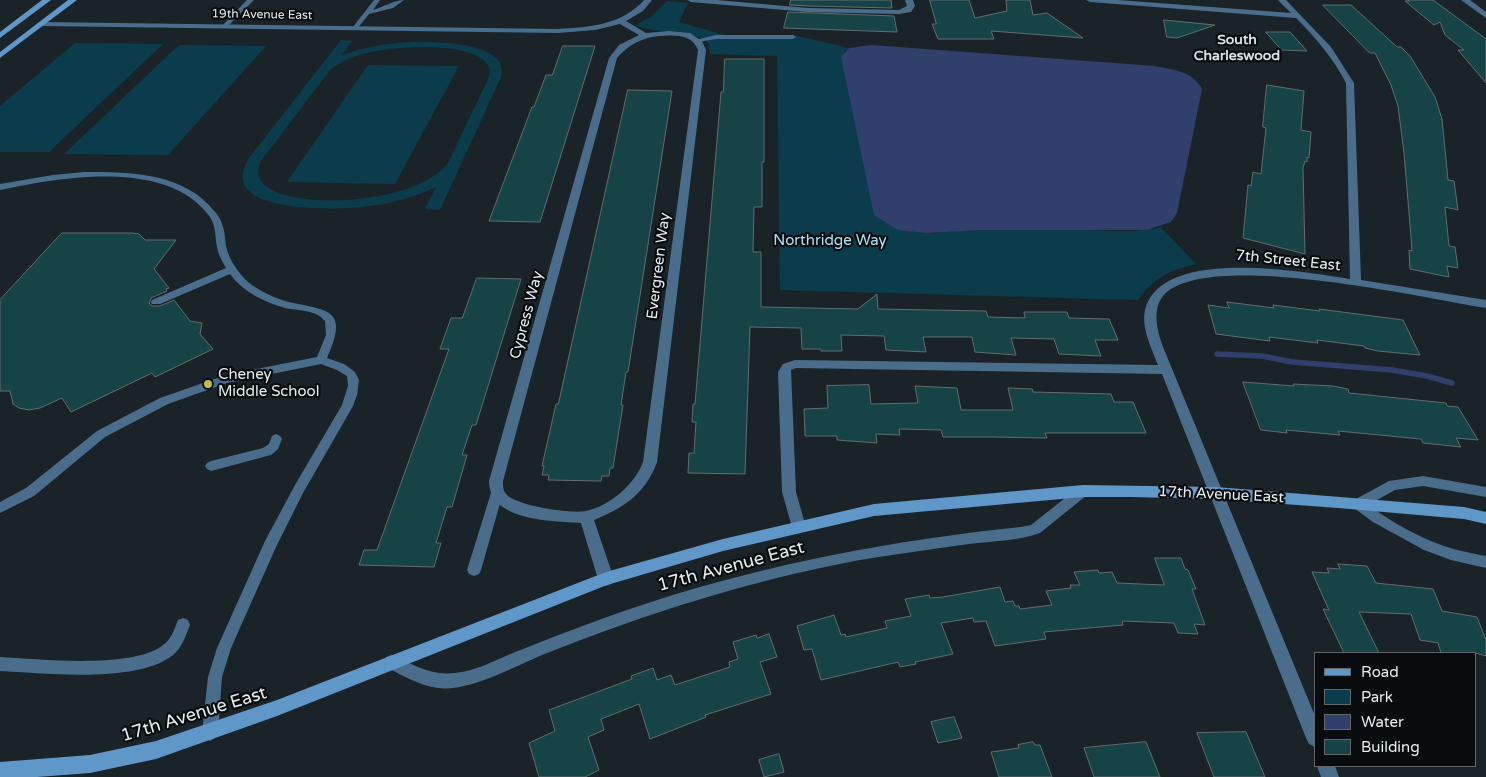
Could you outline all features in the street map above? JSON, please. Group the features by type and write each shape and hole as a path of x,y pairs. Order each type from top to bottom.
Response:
{"street":[{"path":"0,36 47,0"},
{"path":"0,56 73,0"},
{"name":"19th Avenue East","path":"0,24 524,31 580,29 619,20 636,13 648,0"},
{"path":"691,0 808,10 899,12 908,10 911,6 909,0"},
{"path":"1090,0 1298,16"},
{"name":"7th Street East","path":"1282,0 1326,44 1340,62 1350,83 1356,283 1226,270 1195,273 1177,280 1159,292 1151,308 1150,324 1166,370 1314,736"},
{"path":"1465,0 1486,16"},
{"path":"619,20 645,35 675,34 698,40"},
{"name":"Cypress Way","path":"497,493 496,481 614,58 622,47 645,35"},
{"name":"Evergreen Way","path":"586,517 608,509 631,491 644,478 650,462 702,50 698,40"},
{"path":"1356,283 1486,304"},
{"path":"799,527 789,492 784,372 787,366 795,364 1166,370"},
{"name":"17th Avenue East","path":"0,771 90,764 156,750 210,733 278,708 606,579 724,545 874,510 990,498 1083,492 1216,493 1358,504 1464,514 1486,518"},
{"path":"497,493 505,502 525,510 552,516 586,517 606,579"}],"lane":[{"path":"225,26 251,0"},
{"path":"355,28 377,0"},
{"path":"367,13 391,7 401,0"},
{"path":"698,40 716,37 793,37"},
{"path":"0,186 30,180 81,174 130,176 172,184 186,190 208,206 222,234 223,252 232,269 247,286 282,304 325,315 330,320 332,330 322,360"},
{"path":"156,302 232,269"},
{"path":"0,508 30,492 101,434 164,401 226,379 322,360 342,366 351,372 354,381 352,395 270,545 224,648 215,678 210,733"},
{"path":"211,466 267,452 274,446 276,439"},
{"path":"1486,492 1423,481 1393,485 1358,504 1375,517 1450,554 1486,562"},
{"name":"17th Avenue East","path":"391,662 424,678 439,682 454,682 469,678 620,619 753,578 807,565 902,547 1021,533 1035,529 1083,492"},
{"path":"474,570 497,493"},
{"path":"0,664 99,666 130,664 150,660 167,652 178,638 183,625"}],"green space":[{"name":"Northridge Way","path":"667,1 688,3 679,22 724,35 793,35 849,48 844,52 926,233 1027,229 1136,231 1161,227 1196,264 1163,276 1151,285 1138,300 780,290 777,56 710,54 708,43 699,37 681,32 654,30 636,25 652,16"},
{"path":"341,40 352,41 342,55 389,44 407,42 442,43 478,49 492,55 501,64 501,77 440,210 425,209 436,187 420,194 379,205 355,207 310,208 264,200 249,191 243,177 249,158","holes":["415,47 445,48 468,52 486,62 490,69 489,77 449,161 431,178 403,190 369,198 333,200 300,198 274,191 260,179 261,161 330,70 349,59 370,52"]},
{"path":"75,43 163,44 49,152 0,152 0,106"},
{"path":"179,45 266,46 168,155 64,154"},
{"path":"368,65 459,66 395,184 287,182"}],"water":[{"path":"871,45 1155,66 1176,70 1188,75 1202,89 1177,213 1171,222 1147,230 982,230 926,233 898,230 874,215 841,57 849,48"}],"building":[{"path":"791,0 891,0 892,8 790,5"},
{"path":"930,0 969,0 975,18 1007,11 1006,0 1030,0 1033,15 1047,13 1083,38 991,31 994,39 938,39 932,24 936,24"},
{"path":"1433,0 1486,39 1486,83 1458,50 1464,50 1445,35 1440,22 1434,25 1405,1"},
{"path":"1323,5 1351,5 1397,47 1401,47 1410,56 1435,97 1442,119 1448,180 1454,181 1458,210 1445,207 1449,246 1455,247 1458,268 1447,266 1449,277 1410,269 1409,250 1412,251 1411,237 1398,106 1391,85 1375,53 1370,53"},
{"path":"788,12 894,16 897,32 784,28"},
{"path":"1164,20 1215,25 1177,38 1167,37"},
{"path":"1266,32 1290,32 1307,51 1282,50"},
{"path":"563,46 595,46 540,222 489,221 532,107 534,107 546,75 552,75"},
{"path":"725,59 764,59 762,207 754,207 753,252 761,252 761,307 858,309 877,294 878,309 986,311 988,317 1025,318 1024,312 1067,312 1069,318 1109,319 1118,340 1095,340 1101,356 1059,354 1054,339 1011,338 1016,355 975,352 972,337 923,337 926,352 886,350 884,336 841,335 842,351 821,351 821,349 802,349 801,328 750,327 745,474 688,473 689,453 694,453 696,422 692,422 693,404 695,404"},
{"path":"1267,85 1304,91 1301,130 1311,132 1309,158 1307,157 1307,162 1305,161 1303,168 1305,254 1243,238 1248,185 1251,186 1253,172 1261,174 1266,128 1263,127"},
{"path":"628,90 672,91 628,372 626,372 613,468 610,468 609,476 602,476 601,481 548,480 549,475 542,475 544,466 542,466 556,404 558,404"},
{"path":"62,233 132,233 139,234 145,240 176,240 154,269 169,288 166,289 167,291 151,298 149,303 152,306 160,306 174,300 190,321 202,323 200,334 213,349 155,377 152,373 71,412 62,398 40,408 29,410 19,408 13,404 10,391 0,391 0,300"},
{"path":"477,278 521,279 476,425 472,425 462,455 467,455 452,507 447,507 436,543 441,543 434,567 359,565 364,550 377,550 449,349 440,349 451,318 462,318"},
{"path":"1227,302 1274,308 1273,305 1320,311 1319,309 1403,320 1420,355 1378,351 1365,348 1364,346 1317,340 1318,343 1269,337 1270,341 1216,334 1208,305 1229,308"},
{"path":"1243,382 1294,386 1293,384 1333,386 1348,389 1349,393 1446,403 1447,406 1458,407 1478,440 1456,438 1461,447 1423,443 1421,439 1338,431 1340,435 1286,430 1287,433 1261,430"},
{"path":"869,385 871,404 918,403 915,386 957,388 961,410 1013,410 1008,388 1032,389 1033,392 1111,394 1114,402 1133,402 1146,433 1045,433 1047,438 943,437 941,430 899,429 900,435 876,434 877,443 837,440 837,436 805,436 804,409 828,408 827,386"},
{"path":"1155,558 1181,558 1185,569 1188,570 1196,589 1192,589 1205,625 1194,624 1198,634 1178,633 1174,623 1122,621 1123,625 1044,632 1046,639 995,646 986,621 974,622 973,618 941,623 953,654 900,667 898,662 821,680 812,649 804,650 797,626 834,615 841,635 845,634 846,637 887,628 885,621 911,616 905,599 929,595 930,598 943,597 1000,587 1005,602 1013,601 1015,606 1019,606 1020,609 1052,605 1046,591 1071,588 1070,585 1080,585 1074,572 1098,570 1099,573 1112,572 1117,583 1164,585"},
{"path":"1338,564 1367,566 1376,583 1433,589 1442,611 1477,617 1486,640 1486,656 1476,652 1441,652 1438,643 1420,640 1411,614 1359,612 1379,652 1344,652 1323,609 1329,610 1312,572 1329,573 1327,568 1340,569"},
{"path":"769,634 777,657 760,662 771,694 705,715 706,717 650,739 639,704 601,719 604,730 588,737 599,770 585,777 539,777 529,743 555,731 549,710 632,679 631,676 653,668 657,680 671,675 675,685 730,667 729,662 738,659 733,642 756,635 757,638"},
{"path":"954,717 962,738 938,743 931,722"},
{"path":"1246,732 1265,777 1214,777 1197,733"},
{"path":"1033,742 1035,745 1040,745 1052,777 999,777 991,752 1019,748 1018,745"},
{"path":"1146,742 1160,777 1094,777 1084,748"},
{"path":"779,754 784,772 764,777 759,760"}],"waterway":[{"path":"1217,354 1262,356 1292,362 1392,370 1427,376 1452,383"}],"place":[{"name":"Cheney Middle School","path":"208,384"}],"district":[{"name":"South Charleswood","path":"1237,48"}]}
